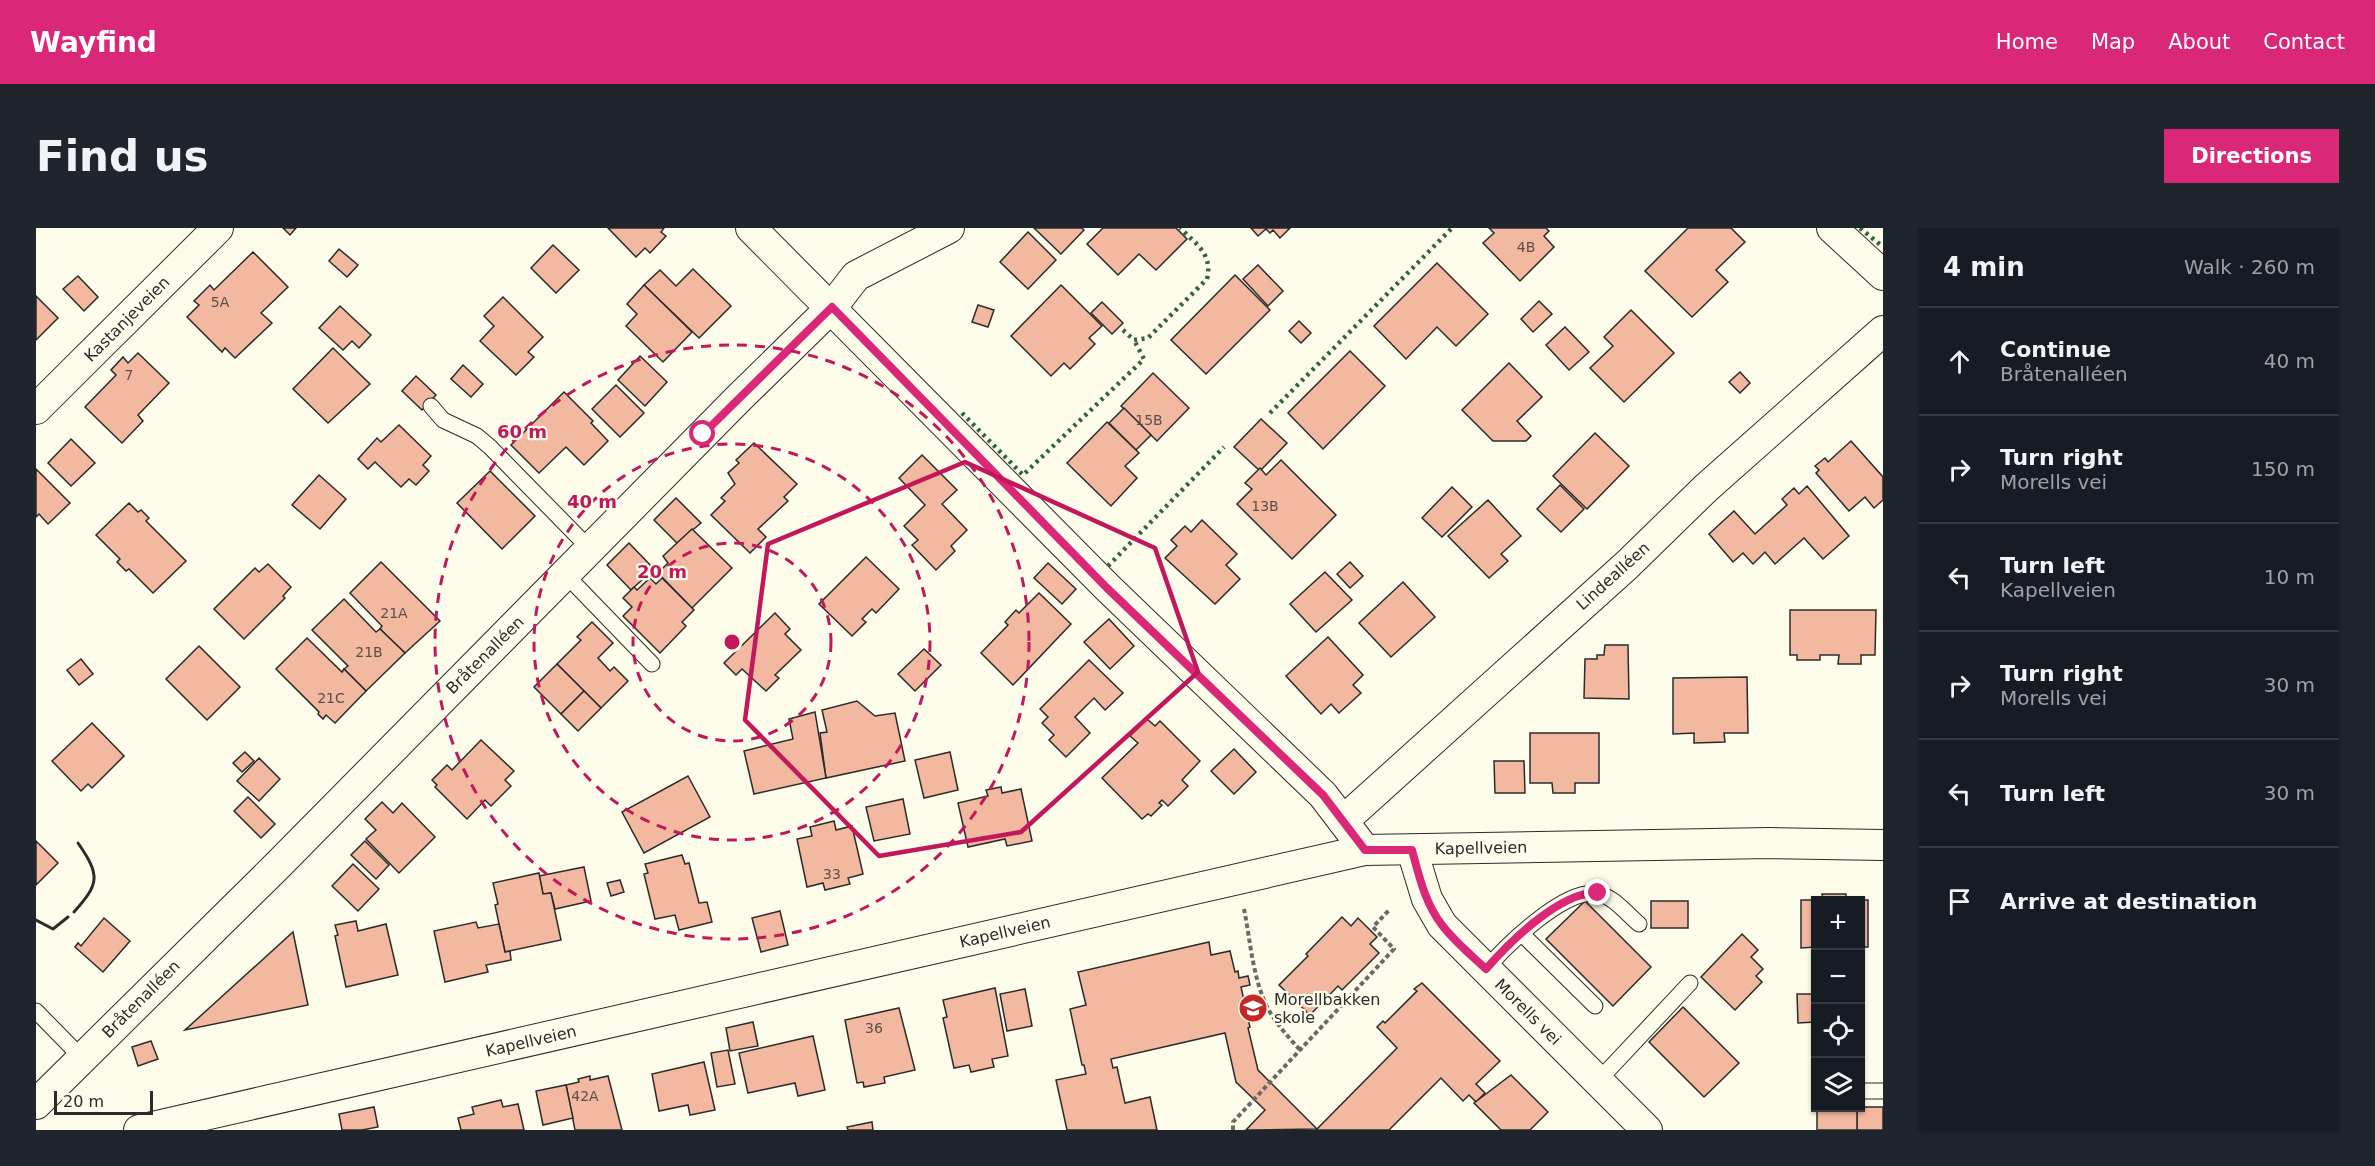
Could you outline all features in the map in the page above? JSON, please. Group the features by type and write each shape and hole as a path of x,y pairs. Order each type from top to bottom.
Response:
{"street":[{"name":"Kastanjeveien","path":"36,409 218,228"},
{"path":"752,228 1107,588 1323,795 1365,850"},
{"name":"Bråtenalléen","path":"36,1104 279,864 832,307 856,276 949,228"},
{"path":"1832,228 1883,275"},
{"name":"Lindealléen","path":"1343,821 1627,565 1706,488 1883,331"},
{"name":"Kapellveien","path":"139,1130 1365,850 1769,843 1883,845"},
{"name":"Morells vei","path":"1412,850 1421,882 1433,912 1442,925 1647,1130"}],"lane":[{"path":"431,406 443,420 477,436 490,447 590,549"},
{"path":"565,574 652,664"},
{"path":"1486,969 1504,948 1561,904 1589,892 1610,899 1639,924"},
{"path":"1521,934 1595,1006"},
{"path":"1598,1081 1690,983"},
{"path":"36,1011 82,1058"},
{"path":"1865,1090 1883,1091"}],"path":[{"path":"1243,904 1264,999 1272,1017 1300,1050"},
{"path":"1233,1130 1233,1122 1394,949 1373,927 1390,909"}],"highlighted area":[{"path":"965,462 1155,548 1198,672 1021,832 879,856 745,720 768,544"}],"building":[{"path":"283,228 296,228 290,235"},
{"path":"608,228 664,228 661,232 666,236 650,253 645,248 636,257"},
{"path":"1034,228 1082,228 1084,230 1061,254"},
{"path":"1103,228 1176,228 1187,239 1156,270 1139,254 1118,275 1087,244"},
{"path":"1251,228 1290,228 1280,238 1273,230 1270,233 1266,229 1258,236"},
{"path":"1489,228 1546,228 1549,231 1544,236 1554,247 1520,281 1483,243 1494,233"},
{"path":"1688,228 1731,228 1745,242 1716,270 1728,282 1692,317 1645,271"},
{"path":"1028,232 1056,260 1028,289 1000,262"},
{"path":"553,245 579,270 556,293 531,268"},
{"path":"339,249 358,265 347,277 329,261"},
{"path":"253,252 288,287 261,313 272,323 235,358 225,348 222,352 187,317 199,305 194,301 210,285 214,290"},
{"path":"1437,263 1488,314 1456,346 1437,327 1406,359 1374,326"},
{"path":"1258,265 1283,291 1268,306 1243,279"},
{"path":"693,269 731,306 699,338 644,285 660,270 676,286"},
{"path":"1235,275 1270,310 1206,374 1171,340"},
{"path":"78,276 98,297 84,311 63,289"},
{"path":"644,285 692,332 663,362 626,326 637,314 627,304"},
{"path":"1061,285 1102,326 1089,338 1095,344 1070,369 1064,363 1051,376 1011,336"},
{"path":"36,296 58,318 36,340"},
{"path":"503,297 543,337 528,352 534,357 516,375 480,341 494,326 484,316"},
{"path":"1539,301 1552,314 1533,332 1521,319"},
{"path":"1102,302 1123,323 1112,334 1091,313"},
{"path":"978,305 994,310 988,327 972,322"},
{"path":"340,306 371,335 359,348 352,341 343,350 319,328"},
{"path":"1631,310 1674,353 1624,402 1590,368 1613,346 1604,337"},
{"path":"1299,321 1311,333 1301,343 1289,331"},
{"path":"1565,327 1589,352 1569,370 1546,345"},
{"path":"333,348 370,384 328,423 293,389"},
{"path":"1350,351 1385,386 1323,449 1288,413"},
{"path":"138,353 169,383 138,415 143,421 122,443 85,407 116,375 111,370 123,357 128,363"},
{"path":"640,356 667,382 645,406 618,380"},
{"path":"1509,363 1542,397 1517,421 1531,436 1526,441 1493,441 1462,410"},
{"path":"463,365 483,384 471,397 451,379"},
{"path":"1740,372 1750,383 1740,393 1729,382"},
{"path":"1153,373 1189,408 1157,441 1121,406"},
{"path":"416,376 436,395 422,410 402,391"},
{"path":"616,385 644,413 620,437 592,409"},
{"path":"564,392 593,421 591,423 608,441 584,465 566,447 539,473 511,445"},
{"path":"1124,408 1151,435 1136,450 1109,423"},
{"path":"1261,419 1287,443 1260,471 1234,447"},
{"path":"1107,422 1139,453 1125,466 1137,478 1111,506 1067,463"},
{"path":"399,425 431,456 423,465 429,471 416,485 409,479 401,487 375,462 368,469 358,459 377,438 381,442"},
{"path":"1595,433 1629,466 1587,509 1553,476"},
{"path":"71,439 95,463 71,486 48,463"},
{"path":"1851,441 1883,477 1883,500 1874,508 1865,497 1849,511 1816,473 1819,470 1815,466 1825,458 1828,462"},
{"path":"754,443 797,484 784,497 788,501 758,529 766,537 750,553 711,515 725,501 721,498 735,484 728,473 739,463 736,460"},
{"path":"922,455 957,490 942,504 967,530 951,546 955,551 936,570 912,545 918,540 904,526 925,505 899,478"},
{"path":"1281,460 1336,515 1292,559 1237,504 1252,489 1245,483 1260,468 1266,475"},
{"path":"36,469 70,503 48,524 39,514 36,517"},
{"path":"490,471 535,516 502,549 457,503"},
{"path":"319,475 346,499 320,529 292,505"},
{"path":"1560,485 1584,509 1561,532 1537,509"},
{"path":"1807,486 1849,536 1823,559 1804,538 1775,564 1765,552 1753,564 1743,553 1733,562 1709,534 1734,511 1755,534 1787,505 1782,499 1794,488 1799,494"},
{"path":"1452,487 1472,507 1442,537 1422,518"},
{"path":"676,498 701,523 677,543 654,520"},
{"path":"1488,500 1521,536 1501,554 1508,561 1489,578 1448,536"},
{"path":"129,503 149,518 146,521 186,561 153,593 129,569 126,571 117,562 120,559 96,535"},
{"path":"1202,520 1237,554 1226,565 1240,579 1215,604 1165,558 1177,546 1171,540 1185,526 1191,532"},
{"path":"692,529 732,568 692,608 658,573 668,563 663,556"},
{"path":"629,543 654,569 631,590 607,565"},
{"path":"866,557 899,589 876,613 872,609 862,619 866,622 852,636 819,604"},
{"path":"381,562 440,621 405,653 380,629 382,626 350,593"},
{"path":"1350,562 1363,576 1350,588 1337,574"},
{"path":"1048,563 1076,589 1062,604 1034,578"},
{"path":"268,564 291,587 283,596 285,598 244,639 214,609 255,568 259,572"},
{"path":"1325,572 1352,600 1316,632 1290,604"},
{"path":"650,578 656,584 662,578 694,610 682,622 686,626 660,653 623,616 632,607 623,598 634,587 637,590"},
{"path":"1403,582 1435,617 1391,657 1359,623"},
{"path":"1039,593 1071,624 1013,685 981,653 1008,625 1005,622 1016,610 1019,613"},
{"path":"344,599 376,632 380,629 405,653 366,691 344,669 348,666 312,630"},
{"path":"1790,610 1876,610 1875,655 1861,655 1861,664 1838,664 1839,655 1820,655 1820,660 1797,660 1797,655 1790,655"},
{"path":"775,613 790,629 785,634 801,650 775,675 779,678 766,691 742,669 736,675 724,663"},
{"path":"1109,619 1134,646 1110,669 1084,642"},
{"path":"592,622 613,643 598,658 610,671 614,667 628,681 601,708 557,664 581,640 577,637"},
{"path":"1328,637 1363,675 1353,685 1361,693 1339,713 1331,704 1321,714 1286,676"},
{"path":"307,638 342,672 344,669 366,691 335,723 326,715 323,719 318,714 319,712 276,669"},
{"path":"1605,645 1628,645 1629,699 1584,698 1585,659 1597,659 1597,655 1604,655"},
{"path":"199,646 240,687 207,720 166,679"},
{"path":"924,649 941,665 915,691 898,674"},
{"path":"81,659 93,674 79,685 67,670"},
{"path":"1089,660 1123,693 1105,710 1094,698 1075,717 1090,733 1066,757 1049,740 1054,735 1042,723 1048,717 1040,709"},
{"path":"557,664 584,691 561,714 534,687"},
{"path":"1747,677 1748,733 1724,733 1725,742 1694,743 1694,733 1673,734 1673,678"},
{"path":"584,691 601,708 578,731 561,714"},
{"path":"857,701 875,716 895,713 905,761 826,778 820,733 827,732 822,710"},
{"path":"815,712 826,778 754,794 744,751 793,739 789,719"},
{"path":"1147,719 1155,726 1160,721 1200,761 1182,780 1188,786 1168,806 1162,800 1159,803 1162,805 1151,816 1148,814 1142,819 1102,778 1138,743 1130,736"},
{"path":"92,723 124,756 92,788 88,784 81,791 52,761"},
{"path":"1530,733 1599,733 1599,783 1575,783 1575,793 1553,793 1552,783 1530,783"},
{"path":"481,740 514,771 505,780 511,786 491,806 485,800 467,819 435,787 437,785 432,780 447,765 452,770"},
{"path":"1234,749 1256,772 1234,794 1211,771"},
{"path":"245,752 254,761 242,772 233,763"},
{"path":"950,752 958,790 924,798 915,760"},
{"path":"259,758 280,779 259,801 237,781"},
{"path":"1494,761 1524,761 1525,793 1495,793"},
{"path":"688,776 710,817 644,853 622,812"},
{"path":"1001,787 1002,793 1021,789 1032,841 1007,846 1005,839 968,847 958,803 988,796 986,790"},
{"path":"248,797 275,824 261,838 234,811"},
{"path":"903,799 910,834 874,841 866,807"},
{"path":"382,802 393,813 402,803 435,837 399,873 366,839 376,830 365,819"},
{"path":"834,821 836,830 852,826 863,874 848,878 850,884 825,890 823,883 807,887 797,839 812,836 810,827"},
{"path":"36,841 58,863 36,885"},
{"path":"365,841 389,865 376,879 351,855"},
{"path":"682,855 685,864 689,863 699,903 707,902 712,922 679,930 675,915 655,919 644,874 648,873 645,864"},
{"path":"353,864 379,889 358,911 332,886"},
{"path":"584,867 591,901 555,909 551,893 543,894 539,876"},
{"path":"539,873 543,894 551,893 561,940 505,952 493,883"},
{"path":"620,880 624,892 611,896 607,883"},
{"path":"1822,894 1846,894 1846,896 1822,896"},
{"path":"1801,900 1811,900 1811,947 1801,948"},
{"path":"1865,900 1868,900 1868,947 1865,947"},
{"path":"1585,901 1651,967 1613,1006 1546,939"},
{"path":"1651,901 1688,901 1688,928 1651,928"},
{"path":"780,911 788,945 761,952 752,918"},
{"path":"1342,917 1351,926 1358,918 1377,937 1370,944 1379,953 1342,990 1338,986 1310,1015 1279,985"},
{"path":"104,918 130,941 103,972 75,947 78,943 81,946"},
{"path":"356,921 358,931 386,924 398,975 346,987 335,936 338,935 335,925"},
{"path":"476,922 478,928 499,924 505,952 510,951 511,960 486,965 488,972 445,982 434,931"},
{"path":"293,932 308,1005 185,1030"},
{"path":"1742,934 1758,950 1751,957 1763,969 1756,976 1762,982 1735,1010 1701,977"},
{"path":"1209,942 1211,955 1230,951 1235,972 1238,971 1239,978 1248,976 1250,985 1241,987 1258,1070 1317,1129 1246,1130 1265,1110 1236,1082 1225,1033 1111,1059 1113,1068 1117,1067 1125,1103 1150,1097 1157,1130 1067,1130 1056,1080 1086,1074 1070,1009 1086,1005 1078,972"},
{"path":"1422,983 1500,1061 1476,1084 1485,1093 1476,1102 1469,1095 1463,1101 1441,1078 1389,1130 1316,1130 1397,1048 1377,1027 1383,1021 1385,1023"},
{"path":"995,988 1008,1056 992,1059 994,1067 971,1072 969,1065 954,1068 943,1018 947,1017 943,1000"},
{"path":"1025,989 1032,1026 1007,1031 1000,994"},
{"path":"1797,994 1811,994 1811,1022 1798,1023"},
{"path":"1683,1007 1739,1063 1704,1097 1649,1042"},
{"path":"899,1008 915,1070 884,1077 885,1083 864,1087 863,1082 857,1083 845,1020"},
{"path":"753,1022 758,1046 730,1051 726,1028"},
{"path":"813,1036 825,1090 798,1096 795,1083 748,1093 739,1053"},
{"path":"151,1041 158,1059 138,1066 132,1047"},
{"path":"728,1050 735,1084 717,1087 711,1053"},
{"path":"704,1062 715,1110 690,1115 688,1105 659,1111 652,1074"},
{"path":"1511,1075 1548,1112 1530,1130 1501,1130 1474,1103"},
{"path":"590,1076 590,1080 608,1076 622,1130 575,1130 566,1085"},
{"path":"566,1085 573,1118 543,1125 536,1091"},
{"path":"501,1100 503,1107 518,1104 524,1130 461,1130 458,1118 474,1114 472,1107"},
{"path":"374,1107 378,1127 342,1130 339,1114"},
{"path":"1865,1107 1883,1107 1883,1130 1857,1130 1857,1112 1865,1112"},
{"path":"1817,1112 1857,1112 1857,1130 1817,1130"},
{"path":"872,1122 873,1130 848,1130 847,1127"}],"hedge":[{"path":"1123,330 1134,340 1148,338 1207,279 1208,263 1202,250 1180,228"},
{"path":"1270,413 1452,228"},
{"path":"1860,228 1883,247"},
{"path":"962,413 1023,475 1144,359 1134,340"},
{"path":"1108,566 1224,447"}],"wall":[{"path":"74,912 88,894 94,879 91,864 78,843"},
{"path":"36,920 53,929 68,917"}],"place":[{"name":"Morellbakken skole","path":"1253,1008"}],"route":[{"path":"703,434 832,307 1107,588 1323,795 1365,850 1412,850 1418,874 1433,912 1454,938 1486,969 1504,948 1561,904 1589,892 1598,893"}]}
